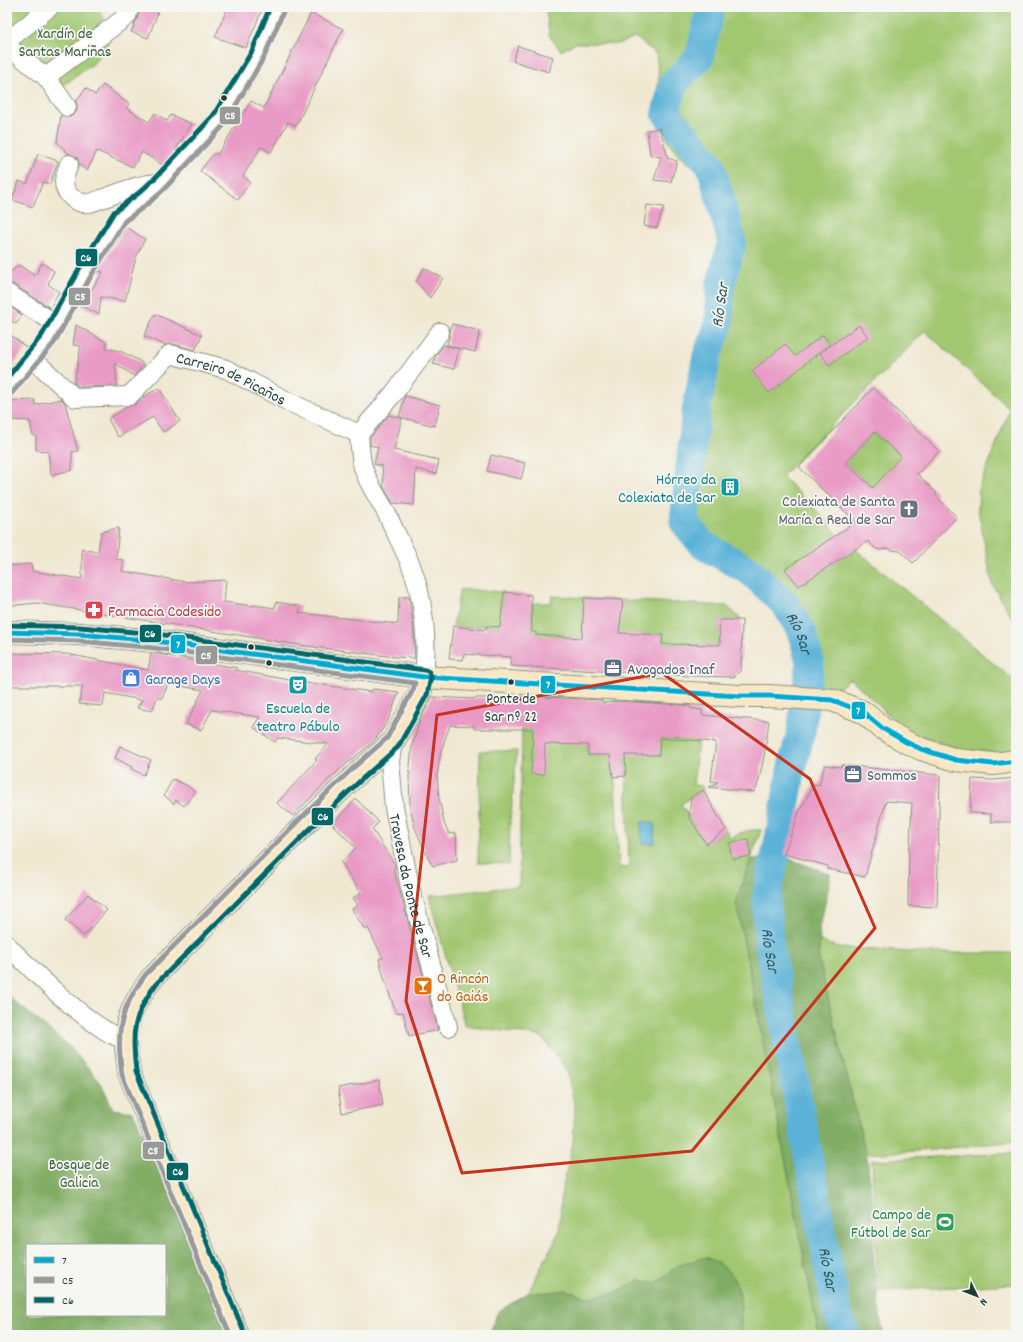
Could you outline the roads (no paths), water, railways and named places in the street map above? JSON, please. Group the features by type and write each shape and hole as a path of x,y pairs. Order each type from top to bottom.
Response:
{"street":[{"path":"7,41 50,7"},
{"path":"46,77 127,16 130,7"},
{"path":"7,389 48,339 114,223 126,210 145,197 160,183 219,120 244,81 258,54 278,7"},
{"path":"7,46 46,77 67,107"},
{"path":"69,164 64,182 71,198 80,203 89,203 128,189 153,183 160,183"},
{"path":"7,293 56,324"},
{"path":"238,1335 133,1085 129,1073 126,1040 130,1015 151,979 307,822 393,742 420,693 426,661 424,621 414,576 396,533 363,468 359,434 394,393 440,332"},
{"name":"Carreiro de Picaños","path":"33,359 75,398 129,396 170,354 226,369 291,403 359,434"},
{"path":"7,632 79,634 155,641 424,677 832,700 863,712 882,728 921,749 956,760 993,764 1016,761"},
{"name":"Travesa da Ponte de Sar","path":"393,742 390,761 394,807 410,887 448,1027"},
{"path":"7,946 50,988 81,1014 114,1036 126,1040"}],"water":[{"path":"641,822 654,822 655,843 642,844"}],"waterway":[{"name":"Río Sar","path":"711,7 699,58 674,83 666,113 711,166 732,242 720,287 719,324 707,356 696,412 684,522 703,545 750,571 786,605 802,632 810,662 801,732 792,767 779,839 766,898 769,941 837,1313 846,1335"}],"place":[{"name":"Hórreo da Colexiata de Sar","path":"730,487"},
{"name":"Colexiata de Santa María a Real de Sar","path":"909,509"},
{"name":"Farmacia Codesido","path":"94,610"},
{"name":"Avogados Inaf","path":"613,668"},
{"name":"Garage Days","path":"131,678"},
{"name":"Ponte de Sar nº 22","path":"511,682"},
{"name":"Escuela de teatro Pábulo","path":"298,685"},
{"name":"Sommos","path":"853,774"},
{"name":"O Rincón do Gaiás","path":"423,986"},
{"name":"Campo de Fútbol de Sar","path":"945,1222"}],"park label":[{"name":"Xardín de Santas Mariñas","path":"65,41"},
{"name":"Bosque de Galicia","path":"79,1172"}]}
